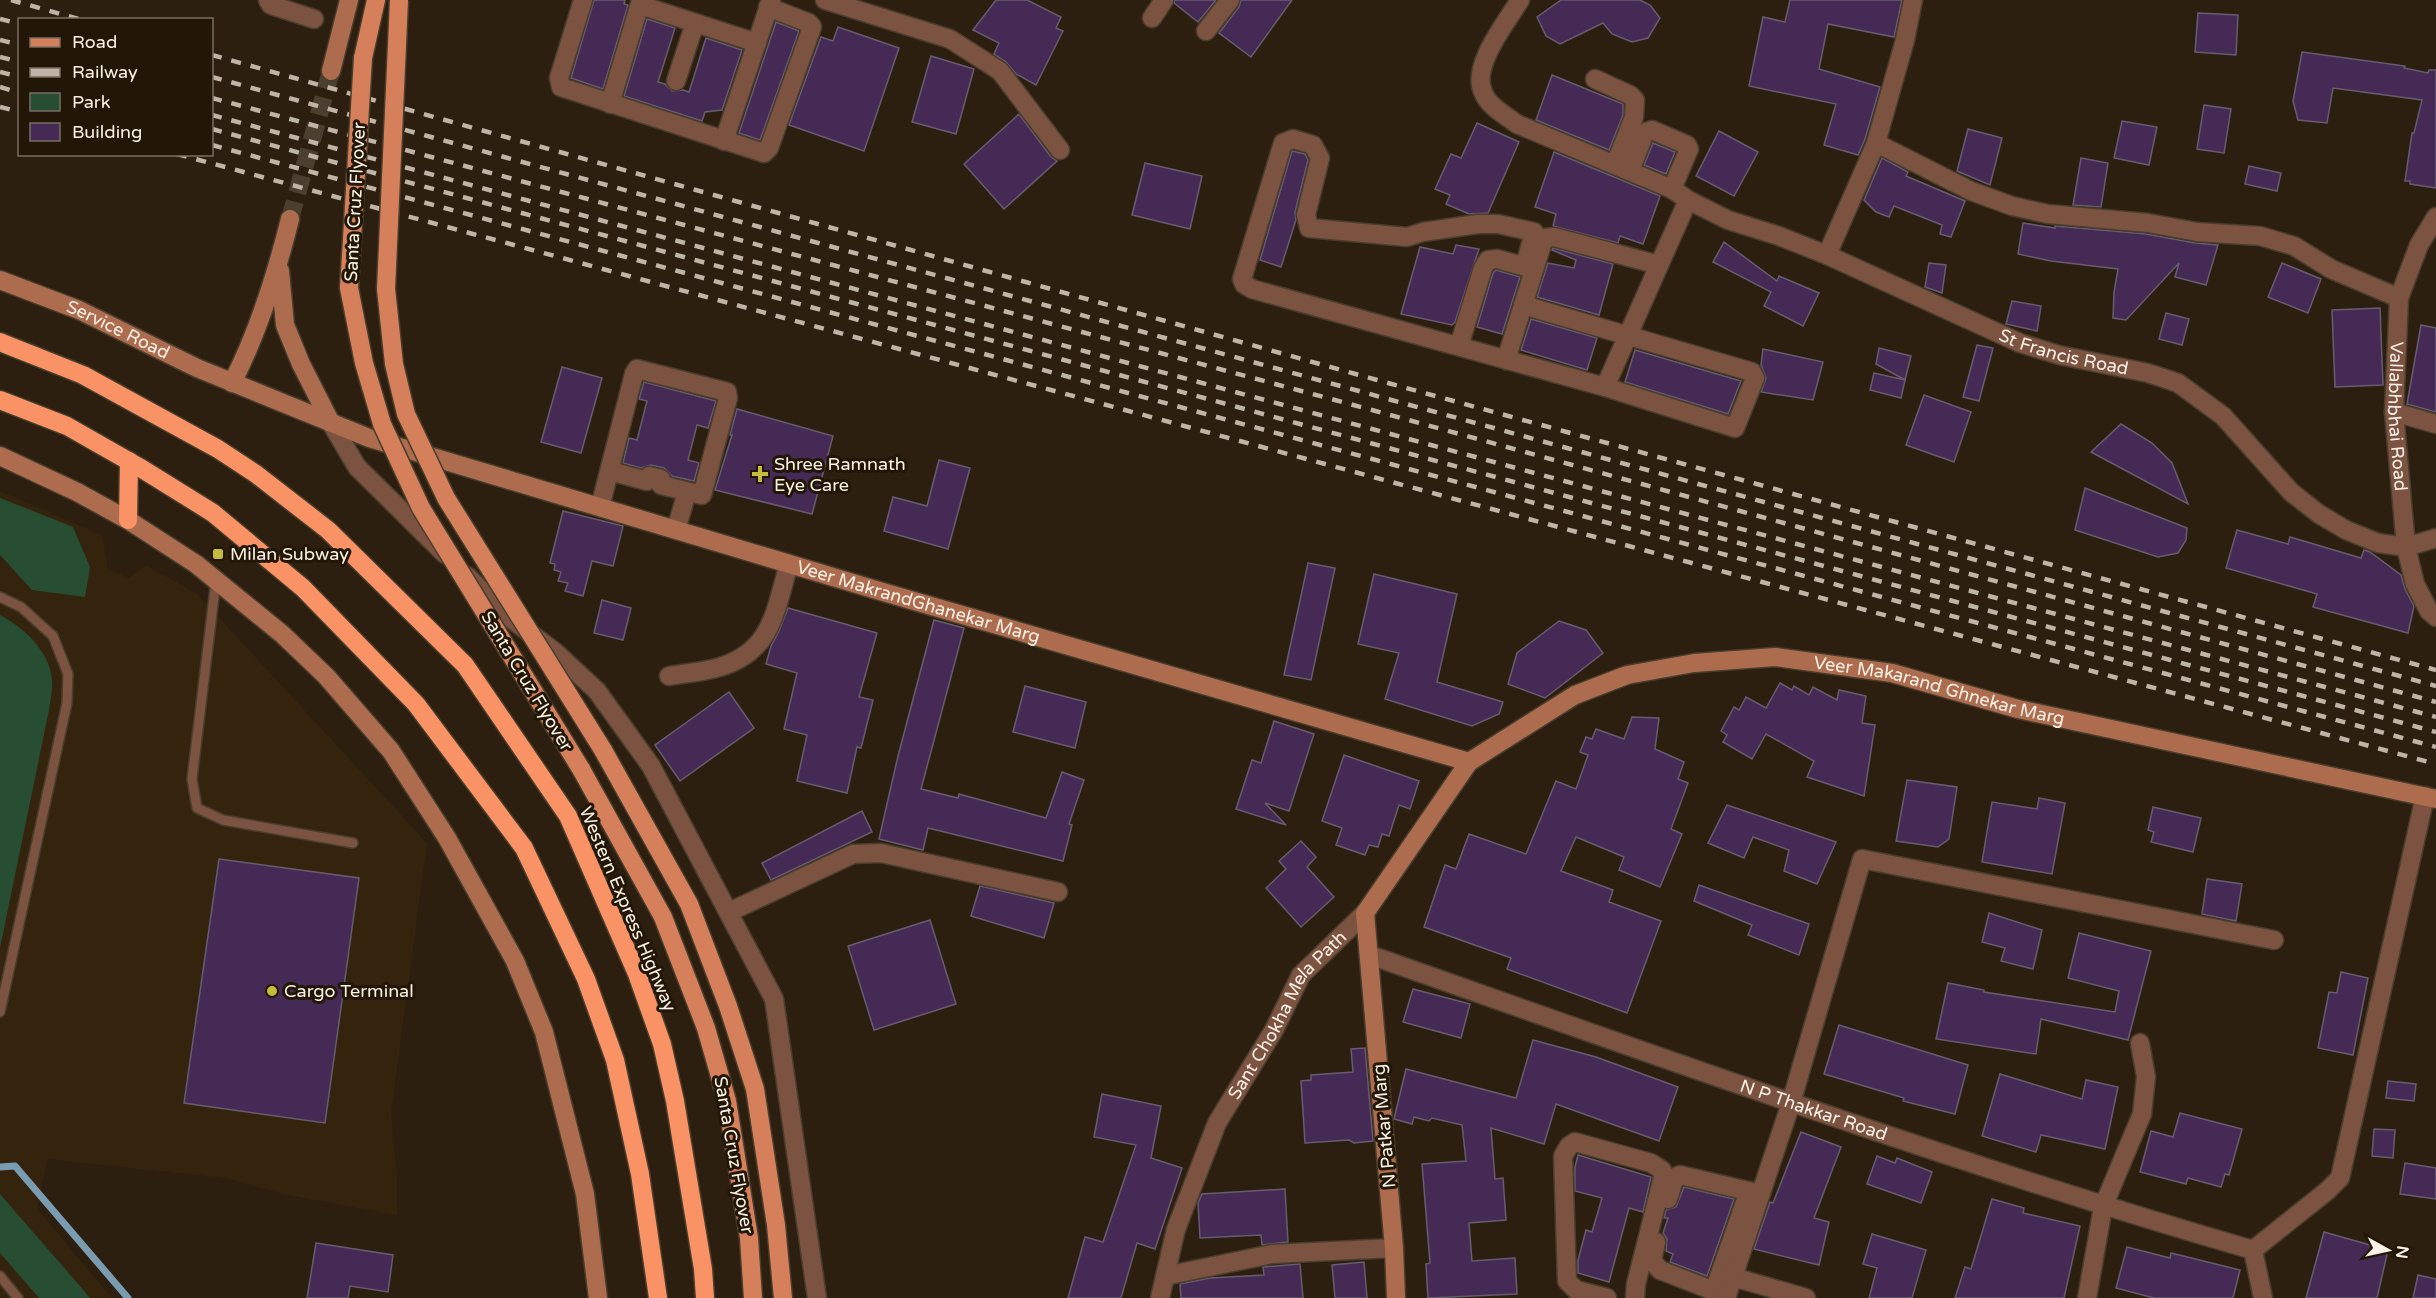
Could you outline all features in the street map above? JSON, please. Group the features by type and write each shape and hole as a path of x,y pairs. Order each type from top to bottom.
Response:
{"highway":[{"name":"Western Express Highway","path":"0,342 83,375 218,449 256,474 328,530 465,664 568,816 637,974 662,1044 675,1101 703,1269 705,1298"},
{"path":"0,400 67,426 213,513 303,588 416,704 524,848 586,979 615,1060 640,1174 658,1298"},
{"path":"128,520 129,461"}],"main road":[{"name":"Santa Cruz Flyover","path":"376,0 363,58 349,288 364,363 382,424 422,508 581,769 663,917 706,1028 727,1101 749,1238 753,1298"},
{"name":"Santa Cruz Flyover","path":"399,0 386,289 394,364 406,414 446,498 603,750 689,904 728,1006 755,1089 777,1225 783,1298"}],"street":[{"path":"268,0 271,5 314,19"},
{"path":"331,71 349,0"},
{"path":"583,0 559,78 559,83 566,90 759,153 767,151 811,30 809,23 770,4 724,141"},
{"path":"825,0 950,39 1000,71 1060,150"},
{"path":"1152,18 1164,0"},
{"path":"1206,31 1230,0"},
{"name":"St Francis Road","path":"1520,0 1482,63 1482,92 1495,108 1517,124 1672,189 1688,200 1728,220 1779,236 1827,255 2020,343 2059,355 2148,373 2178,383 2223,416 2291,492 2319,514 2346,530 2378,543 2406,547"},
{"path":"1827,255 1876,143 1905,40 1913,0"},
{"path":"610,104 640,2 757,43"},
{"path":"676,81 695,23"},
{"path":"1595,79 1630,95 1635,100 1634,117 1622,168"},
{"path":"1622,168 1646,132 1652,130 1687,145 1689,149 1672,189"},
{"path":"1506,360 1523,306 1534,232 1498,224 1456,227 1407,237 1309,228 1305,215 1320,158 1313,145 1293,139 1283,143 1242,274 1244,284 1252,289 1506,360 1605,387 1733,428 1738,425 1755,374 1629,335 1523,306"},
{"path":"1876,143 1971,192 2012,206 2048,214 2260,236 2294,246 2331,269 2400,298"},
{"path":"1605,387 1688,200"},
{"name":"Vallabhbhai Road","path":"2436,217 2419,245 2400,298 2394,412 2406,547 2415,584 2429,611 2436,617"},
{"path":"232,383 251,347 279,263 290,219"},
{"path":"1529,267 1541,242 1549,236 1659,265"},
{"path":"1459,346 1485,262 1497,259 1529,267"},
{"path":"279,263 285,325 301,364 331,423 357,467 505,614 555,652 597,691 651,766 729,912 774,999 817,1298"},
{"name":"Service Road","path":"0,280 79,310 197,368 331,423"},
{"path":"600,507 637,369 725,391 728,394 703,494 699,495 661,485 661,479 649,476 646,481 610,471"},
{"path":"2394,412 2436,424"},
{"name":"Veer MakrandGhanekar Marg","path":"331,423 369,438 789,564 1469,762"},
{"path":"0,456 77,492 128,520 196,564 282,634 326,676 391,751 447,838 515,961 544,1032 585,1194 598,1298"},
{"path":"676,530 687,492"},
{"path":"2406,547 2436,538"},
{"path":"669,676 719,667 744,657 758,646 771,624 789,564"},
{"name":"Veer Makarand Ghnekar Marg","path":"1469,762 1575,695 1628,675 1694,663 1775,657 1892,673 2018,709 2430,797"},
{"name":"Sant Chokha Mela Path","path":"1160,1298 1176,1229 1217,1123 1274,1030 1301,975 1365,913 1469,762"},
{"path":"2263,1298 2253,1250 2321,1197 2340,1178 2430,797"},
{"path":"729,912 853,854 881,853 1058,892"},
{"path":"1722,1295 1755,1193 1791,1104 1862,859 2274,940"},
{"path":"1365,913 1370,955"},
{"name":"N P Thakkar Road","path":"1370,955 1791,1104 2103,1206 2253,1250"},
{"name":"N Patkar Marg","path":"1370,955 1396,1298"},
{"path":"2087,1298 2103,1206 2142,1114 2146,1077 2140,1043"},
{"path":"1607,1298 1576,1290 1567,1281 1563,1156 1569,1146 1575,1142 1651,1163 1662,1170 1663,1177 1636,1284 1635,1298"},
{"path":"1722,1295 1660,1270 1652,1261 1675,1177 1686,1175 1755,1193"},
{"path":"1722,1295 1733,1277 1737,1245"},
{"path":"1166,1276 1272,1254 1394,1248"},
{"path":"1733,1277 1756,1291 1806,1298"}],"lane":[{"path":"216,580 192,778 196,808 223,820 353,843"},
{"path":"0,597 21,607 53,636 68,674 67,703 0,1012"},
{"path":"0,1276 18,1298"}],"shaded area":[{"path":"0,491 102,535 108,569 129,578 146,565 197,594 427,843 391,1113 397,1179 397,1215 283,1194 226,1178 47,1159 37,1209 112,1298 0,1298"}],"green space":[{"path":"0,498 73,527 90,567 85,597 32,590 0,555"},
{"path":"0,615 18,626 35,642 47,661 52,692 0,948"},
{"path":"0,1194 90,1298 39,1298 0,1253"}],"building":[{"path":"594,0 625,0 624,4 628,5 603,89 571,78"},
{"path":"996,0 1027,0 1061,17 1056,28 1063,31 1036,85 1016,74 1006,62 994,54 999,43 973,30"},
{"path":"1175,0 1216,0 1198,22 1174,3"},
{"path":"1241,0 1292,0 1251,57 1219,33 1239,7"},
{"path":"1561,0 1640,0 1650,5 1660,18 1648,38 1632,42 1612,34 1603,23 1560,44 1546,36 1537,17"},
{"path":"1790,0 1902,0 1894,37 1828,24 1819,69 1880,87 1858,155 1824,145 1836,104 1749,86 1763,17 1785,22"},
{"path":"2198,13 2238,15 2236,55 2195,52"},
{"path":"647,19 675,28 658,82 665,84 672,91 689,92 706,38 742,50 722,110 705,112 702,121 624,96"},
{"path":"776,22 799,31 760,140 739,133"},
{"path":"838,27 899,48 864,151 789,125 821,37 833,41"},
{"path":"2302,52 2405,66 2404,68 2428,73 2429,70 2436,70 2436,188 2410,184 2410,181 2405,181 2412,133 2414,133 2422,100 2333,88 2327,123 2298,120 2293,101"},
{"path":"931,56 974,69 956,134 912,122"},
{"path":"1552,75 1623,104 1623,115 1609,150 1536,120"},
{"path":"2204,105 2231,109 2224,153 2197,149"},
{"path":"1019,114 1051,157 1057,161 1004,209 964,164"},
{"path":"2122,121 2157,127 2149,165 2114,158"},
{"path":"1477,123 1519,142 1488,213 1469,214 1446,204 1450,195 1435,189 1451,154 1461,158"},
{"path":"1968,129 2002,138 1990,185 1957,171"},
{"path":"1719,131 1758,152 1734,196 1696,176"},
{"path":"1653,143 1675,152 1666,174 1644,165"},
{"path":"1292,151 1305,154 1308,160 1295,212 1296,220 1281,267 1260,260"},
{"path":"1554,152 1660,196 1643,244 1620,236 1618,243 1553,226 1556,214 1535,207"},
{"path":"1882,158 1908,172 1906,176 1965,201 1951,237 1940,234 1942,225 1894,206 1889,217 1876,212 1864,200"},
{"path":"2081,158 2108,163 2101,207 2073,205"},
{"path":"1145,163 1202,176 1190,229 1132,215"},
{"path":"2249,166 2281,173 2277,191 2245,184"},
{"path":"2023,223 2055,228 2055,226 2146,234 2218,245 2206,285 2175,277 2179,263 2126,320 2113,318 2118,269 2051,261 2018,254"},
{"path":"1724,242 1777,281 1779,276 1819,293 1803,326 1764,306 1771,292 1713,262"},
{"path":"1456,245 1479,249 1455,322 1452,325 1401,314 1420,247 1453,254"},
{"path":"1553,248 1613,264 1599,315 1537,297 1548,263 1574,268 1576,260 1552,250"},
{"path":"1929,263 1946,265 1942,293 1925,287"},
{"path":"2282,263 2321,279 2308,313 2268,297"},
{"path":"1496,270 1520,277 1502,334 1477,327 1493,273"},
{"path":"2012,301 2041,306 2037,331 2006,324"},
{"path":"2380,308 2383,385 2335,387 2332,310"},
{"path":"2166,313 2189,319 2182,345 2159,339"},
{"path":"1531,319 1597,338 1587,370 1521,350"},
{"path":"2421,325 2436,328 2436,412 2407,404"},
{"path":"1977,345 1993,348 1979,401 1963,397"},
{"path":"1879,348 1911,356 1905,380 1876,364"},
{"path":"1763,349 1823,362 1813,400 1761,392 1766,378 1761,365"},
{"path":"1635,350 1741,381 1728,414 1625,382"},
{"path":"562,367 602,378 581,453 541,442"},
{"path":"1874,373 1905,380 1901,398 1870,390"},
{"path":"644,382 716,401 708,428 697,425 688,460 699,463 694,481 672,476 664,468 651,465 641,468 623,463 629,438 637,440 647,401 639,399"},
{"path":"1924,395 1971,412 1954,462 1906,445"},
{"path":"737,409 833,436 812,514 715,490 732,435 730,435"},
{"path":"2121,424 2152,443 2172,463 2188,504 2091,452"},
{"path":"939,460 970,468 948,549 884,531 893,497 927,506"},
{"path":"2085,488 2187,528 2186,540 2178,553 2158,557 2075,530"},
{"path":"563,511 623,526 613,566 592,561 583,596 565,591 568,583 558,581 561,572 554,570 555,564 550,563"},
{"path":"2237,530 2288,544 2290,537 2361,558 2364,550 2370,552 2401,575 2414,606 2408,633 2313,607 2317,594 2226,568"},
{"path":"1308,563 1335,568 1311,680 1284,675"},
{"path":"1374,574 1457,594 1437,682 1503,702 1499,714 1472,726 1385,699 1399,653 1358,644"},
{"path":"602,600 631,608 623,640 594,633"},
{"path":"788,608 877,633 859,697 873,700 861,748 857,747 847,793 797,781 807,735 784,729 797,673 766,664 771,646"},
{"path":"934,620 964,628 921,789 958,798 959,794 1046,818 1062,772 1084,780 1069,824 1072,825 1063,861 928,828 923,850 879,839"},
{"path":"1559,621 1586,630 1603,653 1545,698 1508,684 1517,653"},
{"path":"1780,683 1792,690 1794,686 1809,695 1813,687 1837,700 1839,690 1866,696 1862,723 1875,725 1864,796 1807,777 1814,761 1766,734 1752,759 1723,742 1727,735 1721,731 1734,707 1739,710 1746,697 1766,708"},
{"path":"1025,686 1086,702 1075,748 1013,732"},
{"path":"729,692 754,728 680,781 655,745"},
{"path":"1632,717 1659,718 1655,749 1684,762 1678,779 1688,783 1671,829 1682,834 1660,887 1619,870 1624,857 1576,837 1561,871 1613,890 1609,902 1661,921 1627,1013 1507,969 1511,958 1424,927 1445,865 1456,869 1469,834 1526,854 1556,781 1576,789 1588,755 1580,752 1586,737 1592,739 1596,729 1624,739"},
{"path":"1274,721 1314,734 1289,811 1265,803 1286,825 1236,809 1252,760 1261,763"},
{"path":"1344,755 1419,781 1410,809 1399,805 1389,836 1382,834 1378,847 1369,845 1365,855 1336,845 1342,828 1322,821"},
{"path":"1907,780 1957,787 1949,839 1938,847 1896,841"},
{"path":"2039,798 2065,803 2052,874 1982,862 1992,802 2037,809"},
{"path":"1727,805 1836,842 1817,884 1784,871 1789,850 1753,837 1744,858 1708,843"},
{"path":"2153,807 2201,818 2193,852 2151,842 2154,832 2148,830"},
{"path":"862,811 872,832 771,880 762,863"},
{"path":"1301,841 1316,857 1307,867 1334,897 1301,927 1266,888 1286,869 1279,861"},
{"name":"Cargo Terminal","path":"219,859 359,878 325,1123 184,1103"},
{"path":"2207,879 2242,884 2236,921 2202,914"},
{"path":"1699,885 1809,924 1799,955 1748,935 1752,925 1694,901"},
{"path":"980,886 1054,903 1044,938 971,916"},
{"path":"1989,913 2042,930 2033,969 2001,961 2005,948 1982,942"},
{"path":"930,920 956,1004 874,1030 848,946"},
{"path":"2079,933 2151,951 2128,1040 2041,1019 2036,1054 1936,1039 1948,983 1984,990 1984,992 2115,1012 2119,991 2068,978"},
{"path":"2341,972 2368,978 2353,1055 2318,1048 2329,992 2337,993"},
{"path":"1413,989 1470,1004 1461,1038 1403,1022"},
{"path":"1839,1025 1968,1065 1955,1114 1903,1101 1904,1098 1824,1074"},
{"path":"1533,1040 1596,1057 1678,1087 1659,1141 1556,1104 1544,1144 1491,1128 1495,1179 1503,1178 1506,1220 1469,1223 1472,1261 1515,1258 1517,1294 1428,1298 1426,1264 1430,1263 1422,1164 1466,1161 1462,1125 1432,1118 1429,1121 1414,1117 1412,1124 1394,1119 1406,1069 1516,1098"},
{"path":"1365,1048 1373,1141 1305,1143 1301,1081 1311,1080 1311,1075 1353,1072 1351,1049"},
{"path":"2000,1074 2082,1099 2086,1080 2118,1087 2105,1149 2041,1135 2036,1152 1982,1136"},
{"path":"2388,1081 2416,1084 2414,1101 2386,1098"},
{"path":"1102,1094 1161,1106 1151,1158 1182,1168 1155,1249 1137,1243 1121,1298 1068,1298 1085,1237 1103,1242 1136,1145 1094,1137"},
{"path":"2180,1113 2242,1129 2229,1175 2225,1174 2221,1187 2188,1178 2186,1184 2140,1172 2151,1131 2173,1137"},
{"path":"2374,1129 2395,1130 2393,1158 2372,1156"},
{"path":"1801,1132 1841,1147 1814,1218 1829,1222 1819,1265 1754,1249 1770,1202 1773,1203"},
{"path":"1578,1155 1651,1177 1643,1212 1629,1208 1609,1282 1578,1273 1578,1260 1586,1230 1592,1232 1602,1198 1575,1191 1575,1167"},
{"path":"1877,1156 1895,1163 1897,1158 1932,1172 1921,1203 1867,1184"},
{"path":"2405,1163 2436,1168 2436,1199 2400,1194"},
{"path":"1684,1187 1734,1199 1707,1276 1670,1262 1673,1254 1666,1251 1667,1239 1663,1233 1668,1218 1664,1218 1666,1210 1676,1207"},
{"path":"1285,1189 1288,1242 1262,1245 1261,1235 1200,1238 1198,1203 1202,1194"},
{"path":"1992,1199 2024,1208 2023,1213 2080,1226 2064,1298 1955,1298 1965,1267 1971,1269"},
{"path":"2324,1232 2388,1250 2377,1298 2306,1298"},
{"path":"1872,1234 1926,1250 1912,1298 1869,1298 1877,1268 1863,1264"},
{"path":"316,1243 393,1255 388,1292 350,1286 348,1298 307,1298"},
{"path":"2127,1247 2170,1258 2171,1253 2240,1270 2233,1298 2154,1298 2116,1288"},
{"path":"1364,1262 1367,1298 1335,1298 1332,1265"},
{"path":"1300,1264 1303,1298 1181,1298 1180,1284 1210,1278 1264,1275 1263,1267"},
{"path":"2418,1275 2436,1279 2436,1298 2413,1298"}],"waterway":[{"path":"0,1167 15,1166 128,1298"}],"tunnel":[{"path":"290,219 331,71"}],"railway":[{"path":"11,0 75,18"},
{"path":"0,19 18,24"},
{"path":"0,40 18,44"},
{"path":"213,55 1377,380 2436,670"},
{"path":"0,57 18,62"},
{"path":"0,72 18,76"},
{"path":"213,77 2436,686"},
{"path":"0,87 18,92"},
{"path":"213,98 1372,410 2436,702"},
{"path":"0,107 18,112"},
{"path":"213,115 2436,717"},
{"path":"213,129 2436,732"},
{"path":"213,145 2436,747"},
{"path":"184,156 2436,764"}],"place":[{"name":"Shree Ramnath Eye Care","path":"760,474"},
{"name":"Milan Subway","path":"218,554"},
{"name":"Cargo Terminal","path":"272,991"}]}
